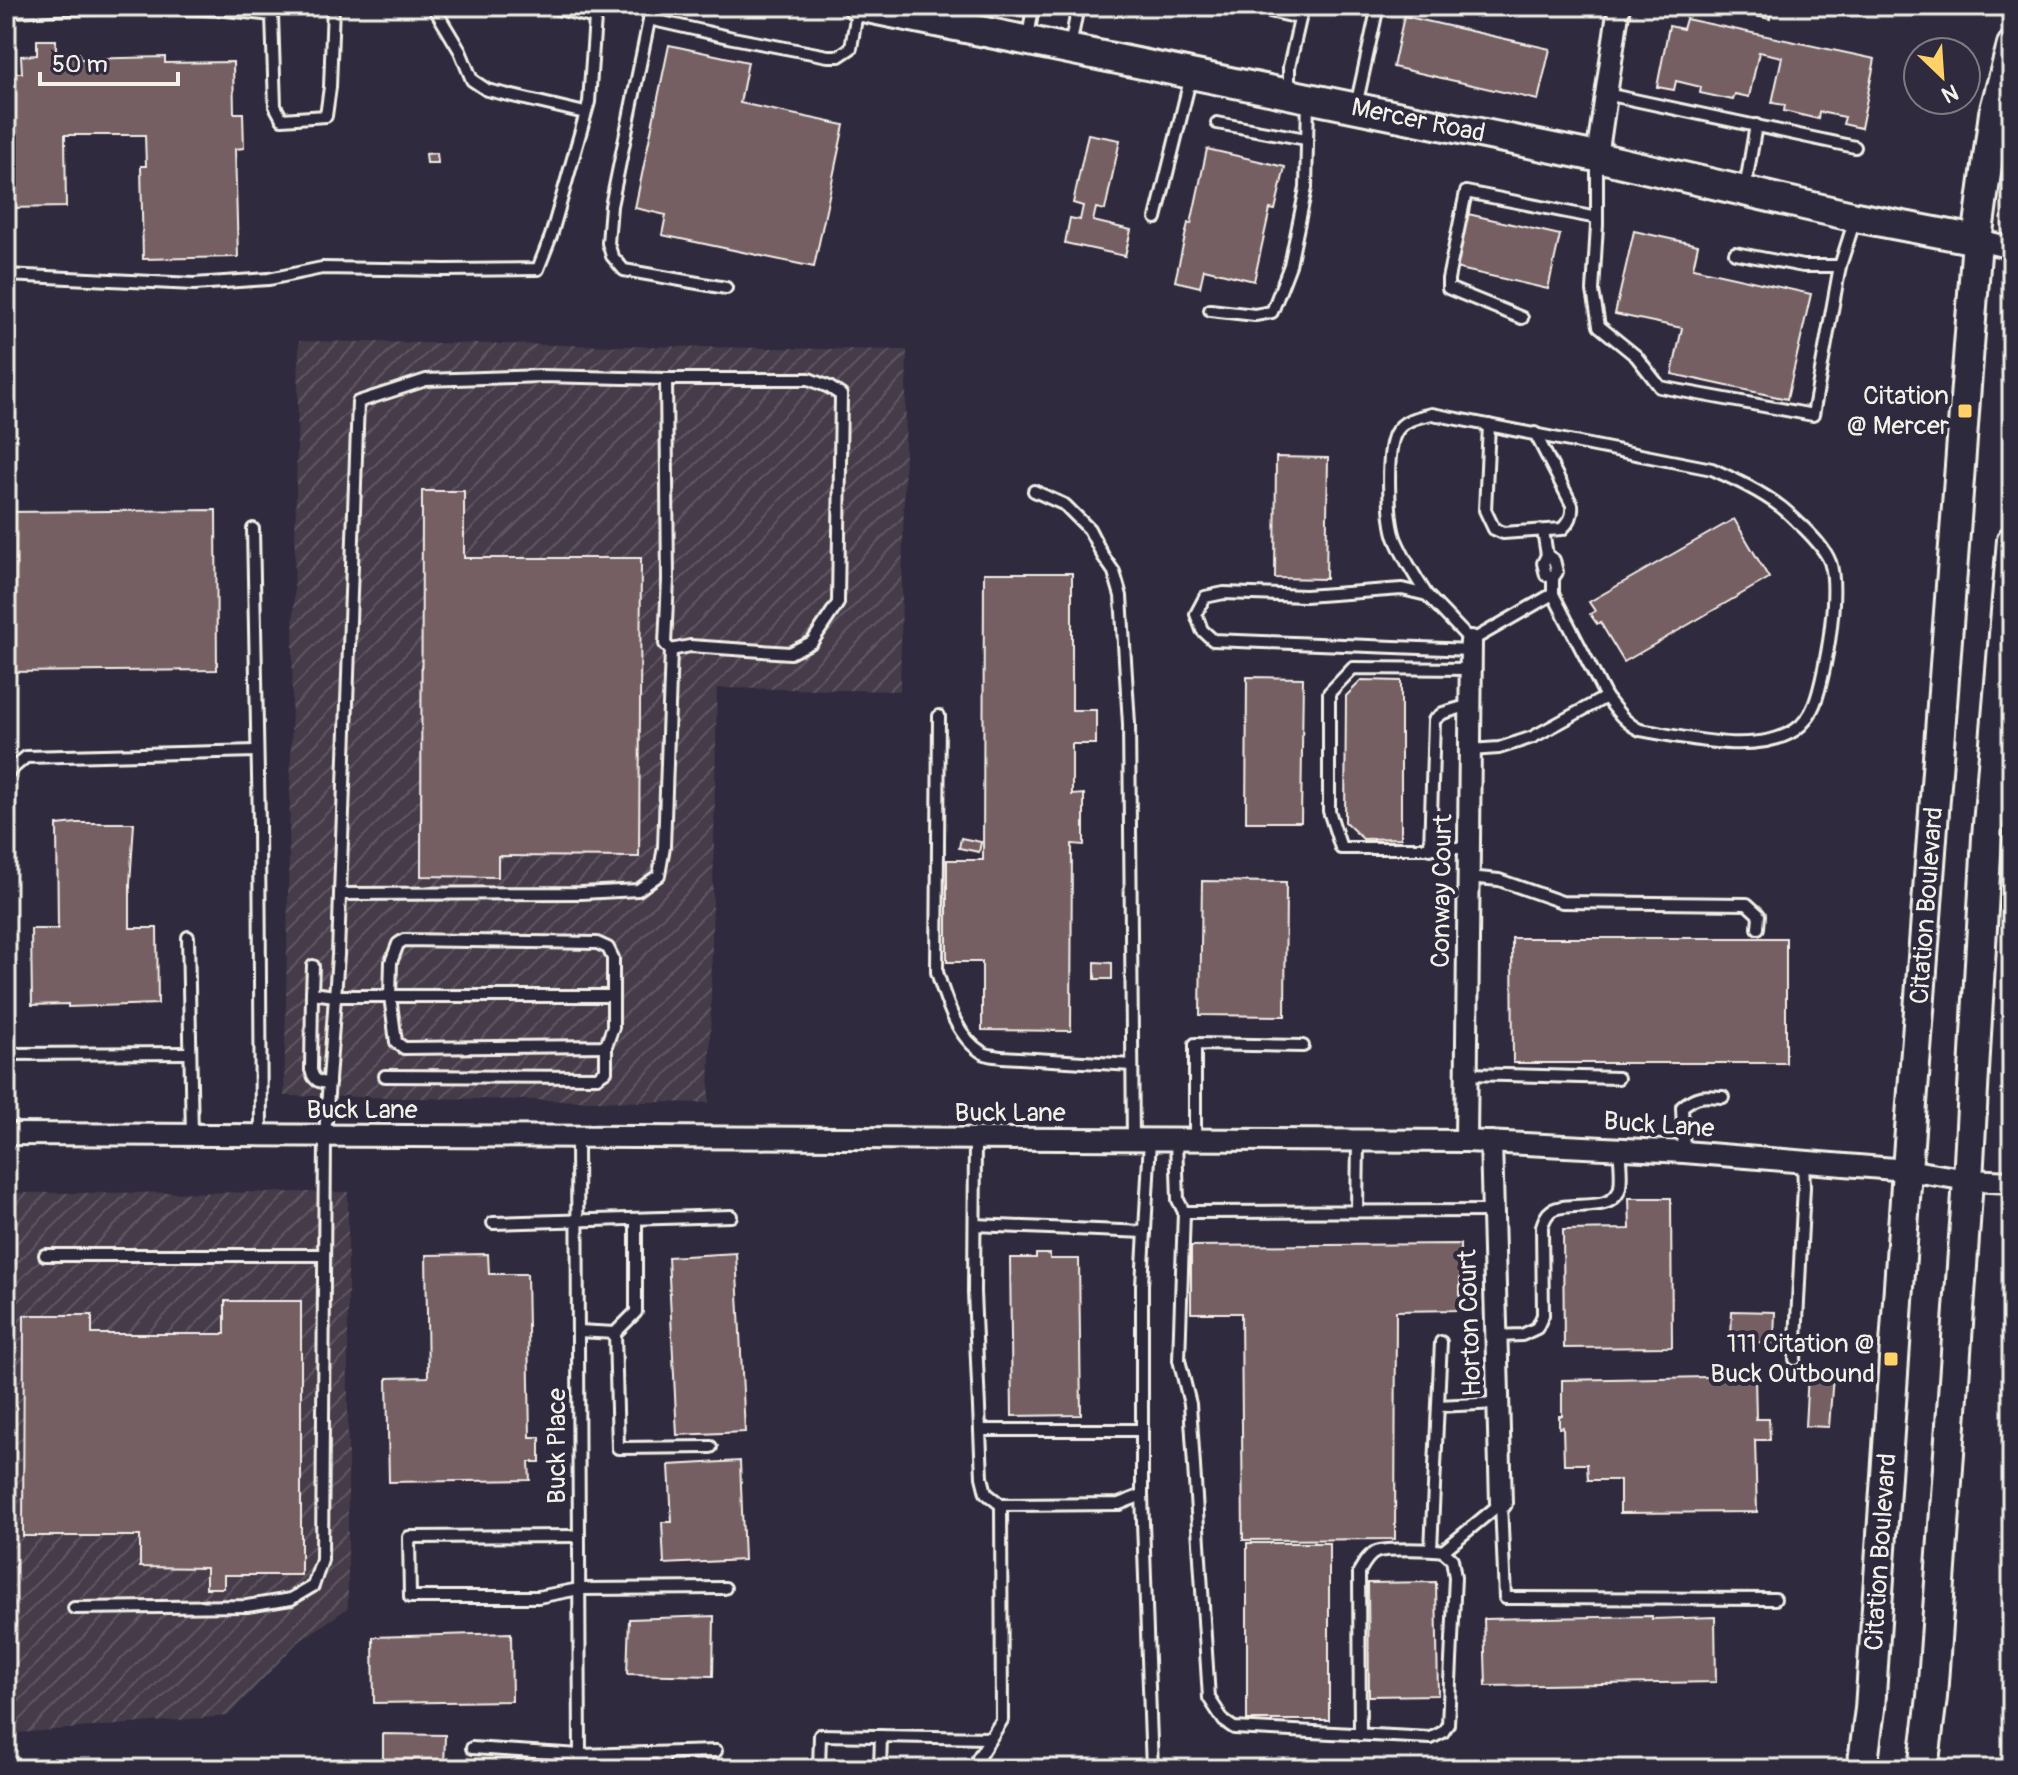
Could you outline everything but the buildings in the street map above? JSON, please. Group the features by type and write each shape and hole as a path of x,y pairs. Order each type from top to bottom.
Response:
{"main road":[{"name":"Mercer Road","path":"858,6 1597,157 1856,217 1977,240"},
{"name":"Citation Boulevard","path":"1862,1769 1870,1709 1977,240 1994,113 2012,45"},
{"path":"1923,1769 1932,1697 1968,1180 1987,837 2012,540"}],"street":[{"path":"1597,157 1619,6"},
{"path":"1977,240 2012,248"},
{"name":"Conway Court","path":"1466,1141 1471,653"},
{"name":"Buck Lane","path":"6,1134 1466,1141 1684,1152 2012,1182"},
{"name":"Horton Court","path":"1491,1142 1501,1503"}],"lane":[{"path":"6,7 16,11 152,7 272,15 275,106 282,119 326,116 333,6"},
{"path":"433,6 460,51 472,80 479,85 504,96 585,113"},
{"path":"546,6 595,18"},
{"path":"6,275 194,284 269,279 322,268 538,269 551,236 589,102 595,18 600,6"},
{"path":"652,6 611,206 608,243 612,256 624,270 726,288"},
{"path":"649,19 733,38 839,56 851,48 858,6"},
{"path":"1028,41 1033,6"},
{"path":"1069,49 1078,6"},
{"path":"1248,6 1300,18"},
{"path":"1210,310 1255,315 1272,312 1290,265 1306,188 1306,139 1289,67 1303,6"},
{"path":"1356,108 1378,6"},
{"path":"1156,218 1192,74"},
{"path":"1606,94 1855,147"},
{"path":"1217,123 1306,139"},
{"path":"1745,191 1756,125"},
{"path":"1597,157 1593,291 1599,326 1636,356 1660,387 1813,415 1840,266 1856,217"},
{"path":"1522,318 1448,288 1466,192 1597,218"},
{"path":"1735,253 1803,266 1840,266"},
{"path":"74,1608 247,1606 291,1599 313,1586 322,1560 325,1136 340,894 358,402 426,380 541,376 809,379 841,395 838,603 812,642 790,653 690,646 671,650"},
{"path":"340,894 638,890 659,875 664,847 671,650 665,644 668,580 666,379"},
{"path":"1471,653 1427,595 1395,538 1389,507 1390,459 1395,434 1409,419 1432,414 1712,469 1743,483 1782,507 1816,539 1829,560 1833,580 1828,653 1819,693 1808,716 1796,729 1775,738 1738,744 1640,730 1631,726 1606,697 1553,594 1553,578 1557,572 1554,560 1547,555 1543,531"},
{"path":"1489,425 1485,510 1494,529 1503,533 1562,529 1572,513 1572,505 1535,433"},
{"path":"1034,491 1065,505 1089,529 1114,572 1121,596 1129,724 1132,1065 1141,1140 1145,1232 1142,1495 1152,1769"},
{"path":"253,529 261,1135"},
{"path":"1427,595 1402,589 1305,596 1224,593 1205,597 1196,614 1202,630 1213,640 1471,653"},
{"path":"1469,848 1341,848 1329,811 1329,693 1353,668 1471,653 1553,594"},
{"path":"1470,750 1499,748 1533,737 1606,697"},
{"path":"1430,849 1434,720 1443,713 1470,705"},
{"path":"939,716 937,972 958,1026 969,1042 985,1054 1132,1065"},
{"path":"6,774 26,757 257,751"},
{"path":"1469,877 1499,880 1562,902 1747,904 1759,915 1758,928"},
{"path":"188,937 192,1135"},
{"path":"385,1076 597,1077 606,1071 606,1046 613,1027 613,958 608,948 597,943 404,940 398,944 391,962 390,996 396,1042 404,1048 606,1046"},
{"path":"313,966 311,1070 317,1081 329,1083"},
{"path":"312,993 335,996 613,996"},
{"path":"1303,1046 1195,1044 1178,1200 1184,1212 1179,1360 1190,1404 1209,1698 1224,1721 1234,1728 1360,1735 1431,1738 1443,1732 1448,1724 1455,1577 1452,1559 1443,1551 1431,1549 1377,1552 1367,1558 1359,1572 1360,1735"},
{"path":"6,1051 9,1054 190,1053"},
{"path":"1467,1074 1618,1078"},
{"path":"1684,1152 1682,1107 1699,1096 1723,1097"},
{"name":"Buck Place","path":"577,1137 580,1755"},
{"path":"975,1139 974,1292 982,1477 986,1493 1001,1505 1119,1504 1142,1495"},
{"path":"1357,1211 1358,1141"},
{"path":"1496,1336 1522,1335 1537,1328 1543,1315 1542,1226 1546,1215 1561,1207 1604,1203 1616,1195 1620,1188 1619,1148"},
{"path":"1795,1359 1803,1162"},
{"path":"1184,1212 1493,1211"},
{"path":"493,1223 731,1216"},
{"path":"636,1219 636,1312 615,1333 618,1448 711,1447"},
{"path":"975,1225 1145,1232"},
{"path":"45,1255 324,1255"},
{"path":"578,1331 615,1333"},
{"path":"1431,1549 1441,1342"},
{"path":"1438,1406 1498,1403"},
{"path":"980,1430 1142,1430"},
{"path":"1443,1551 1501,1503"},
{"path":"1501,1503 1505,1598 1775,1599"},
{"path":"978,1769 978,1758 1002,1720 1001,1505"},
{"path":"579,1536 409,1537 410,1597 538,1597 579,1589 725,1588"},
{"path":"819,1769 820,1735 990,1738"},
{"path":"880,1769 881,1736"},
{"path":"472,1748 580,1755 716,1751"},
{"path":"663,1753 663,1769"}],"shaded area":[{"path":"299,341 907,350 900,691 717,688 709,1103 284,1096"},
{"path":"348,1192 348,1608 296,1644 228,1716 6,1734 6,1193"}],"waterway":[{"path":"1950,1769 2012,1761"}],"place":[{"name":"Citation @ Mercer","path":"1965,411"},
{"name":"111 Citation @ Buck Outbound","path":"1891,1359"}]}
